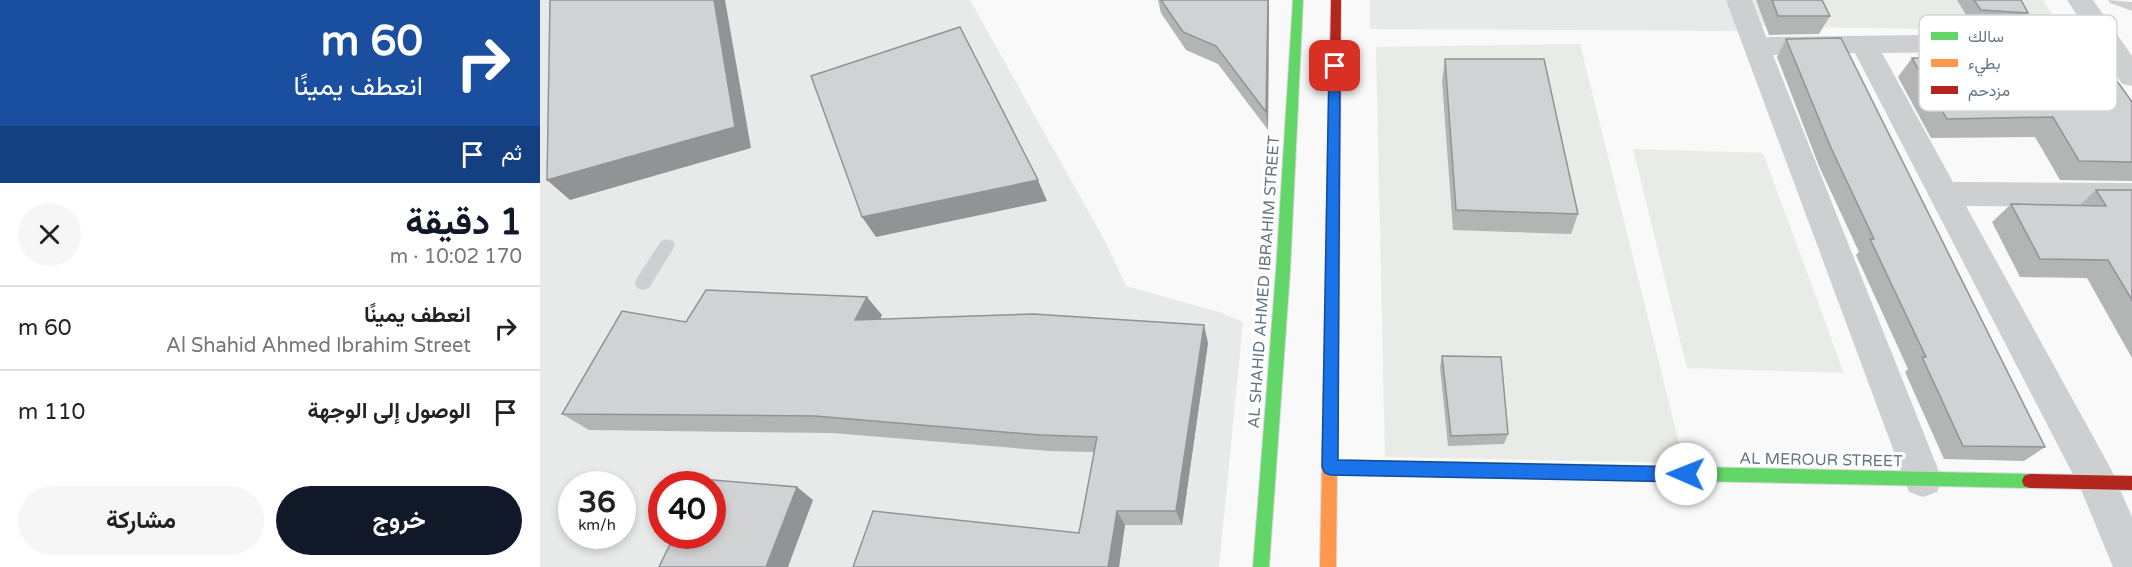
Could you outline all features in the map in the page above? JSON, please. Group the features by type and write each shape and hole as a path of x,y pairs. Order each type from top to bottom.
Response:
{"main road":[{"name":"AL SHAHID AHMED IBRAHIM STREET","path":"1261,567 1283,271 1298,0"},
{"path":"1328,567 1336,0"},
{"name":"AL MEROUR STREET","path":"1330,467 2114,482"}],"street":[{"path":"1739,0 1923,479"},
{"path":"2080,0 2090,15"},
{"path":"1756,46 1919,44"},
{"path":"1864,45 1943,194 2114,482 2132,564"},
{"path":"2117,55 2132,77"},
{"path":"1943,194 2132,195"}],"lane":[{"path":"2114,0 2132,7"},
{"path":"643,283 667,244"}],"shaded area":[{"path":"540,0 970,0 1106,243 1126,286 1219,312 1243,322 1219,567 540,567"},
{"path":"1370,0 1727,0 1740,31 1370,29"},
{"path":"1743,0 2043,0 2052,15 1919,15 1919,29 1752,26"},
{"path":"1580,44 1684,463 1385,457 1376,47"},
{"path":"1633,149 1763,153 1844,373 1687,368"}],"building":[{"path":"550,0 714,0 735,127 547,180"},
{"path":"1161,0 1268,0 1266,112 1216,46 1183,32"},
{"path":"1772,0 1822,0 1830,16 1778,16"},
{"path":"1974,0 2021,0 2028,13 1981,10"},
{"path":"960,27 1038,180 862,217 811,76"},
{"path":"1841,38 2045,447 1963,446 1922,357 1926,357 1870,239 1874,239 1831,148 1786,39"},
{"path":"1912,58 1919,58 1919,70"},
{"path":"1445,59 1544,59 1578,214 1456,210"},
{"path":"2117,81 2132,102 2132,162 2079,161 2053,117 1947,119 1942,111 2117,111"},
{"path":"2096,190 2132,190 2132,300 2108,260 2040,259 2011,204 2106,206"},
{"path":"706,290 867,297 855,320 1033,314 1204,325 1176,511 1117,511 1108,567 853,567 873,511 1079,533 1097,437 1040,435 815,416 562,414 622,311 686,322"},
{"path":"1442,356 1501,357 1508,434 1451,436"},
{"path":"726,481 797,487 766,567 659,567 668,549 726,549"}],"traffic: fast":[{"path":"1261,567 1283,271 1298,0"},
{"path":"1593,472 2030,481"}],"traffic: slow":[{"path":"1328,567 1334,154"}],"traffic: jam":[{"path":"1334,154 1336,0"},
{"path":"1330,467 1593,472"},
{"path":"2030,481 2132,483"}],"route":[{"path":"1335,66 1330,467 1686,474"}]}
